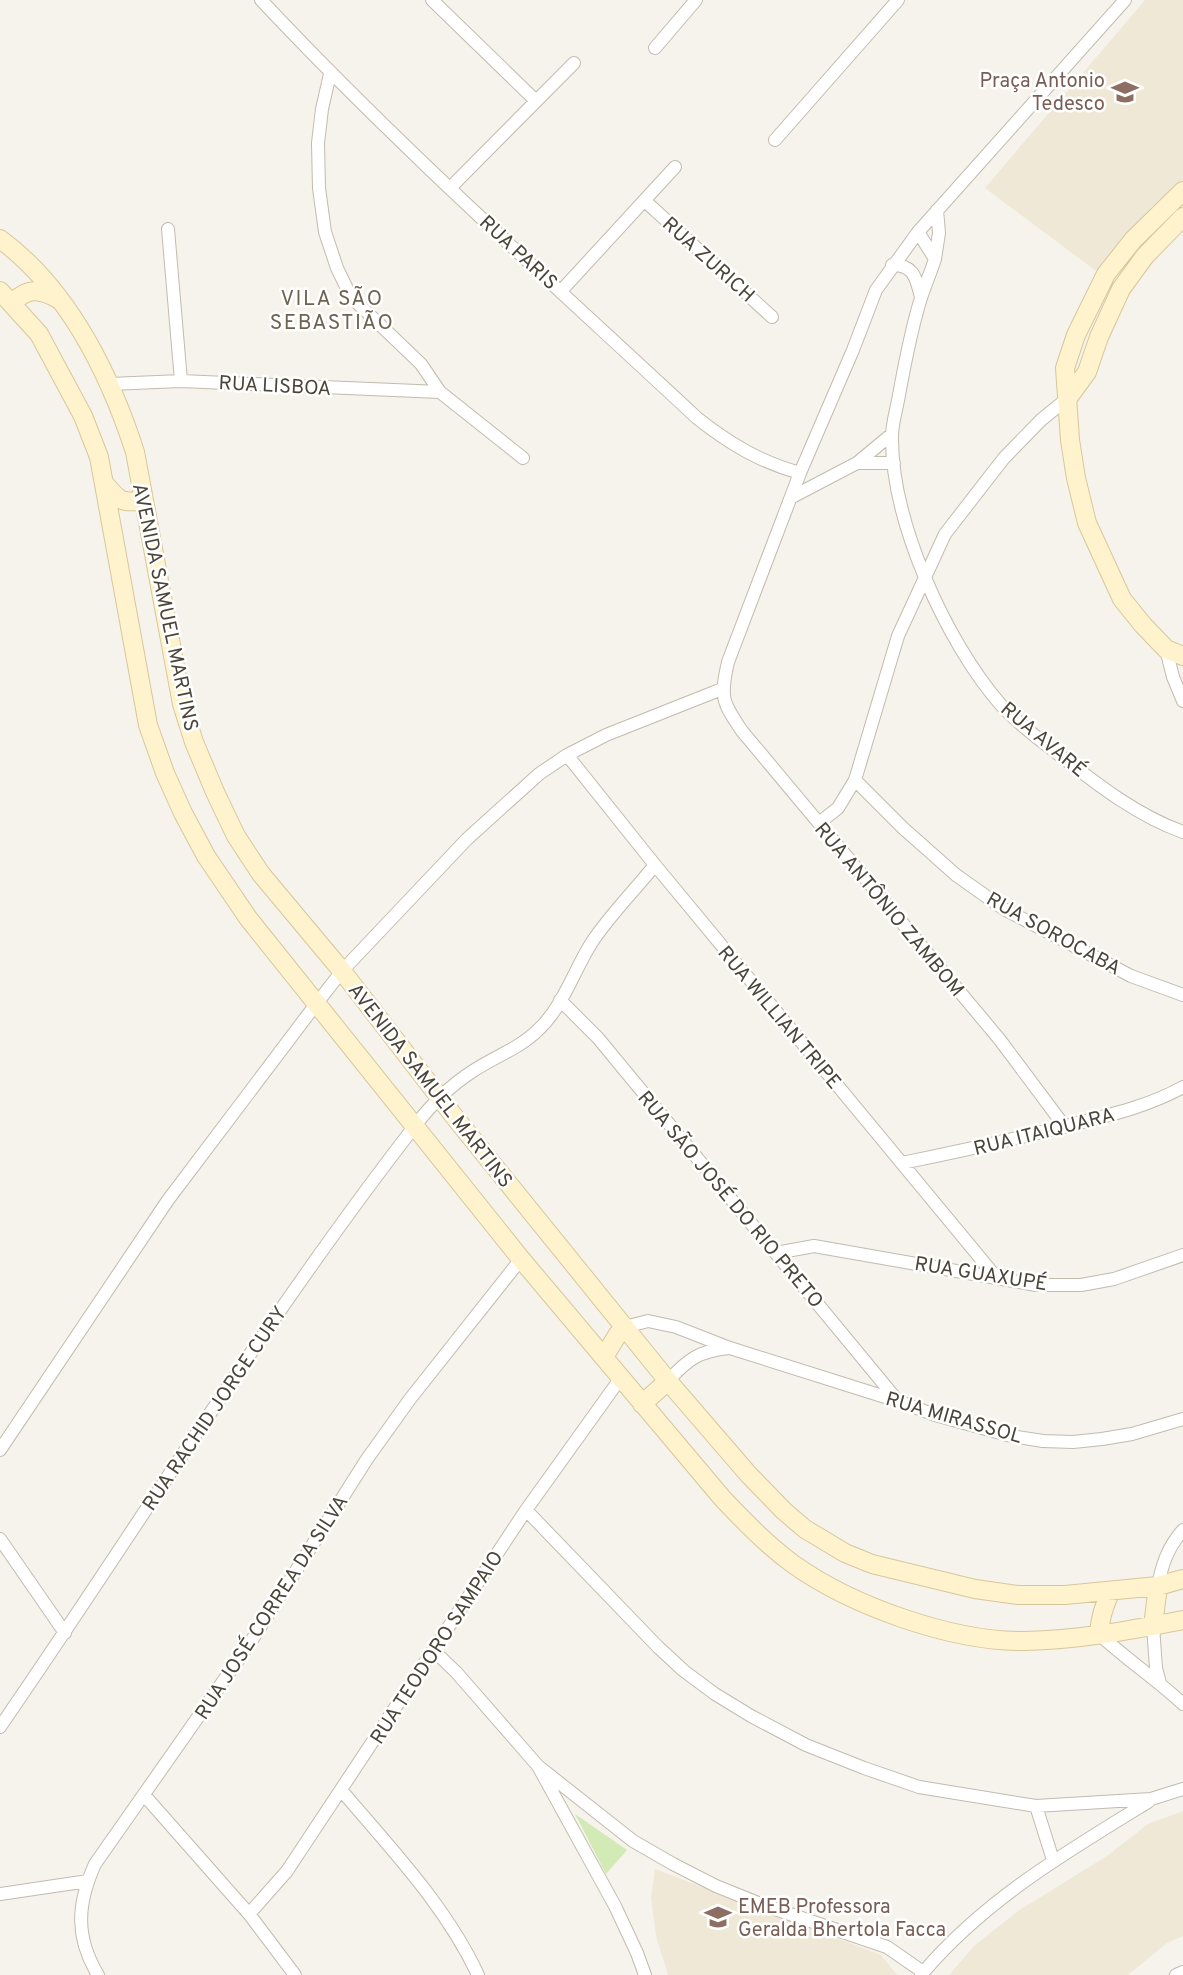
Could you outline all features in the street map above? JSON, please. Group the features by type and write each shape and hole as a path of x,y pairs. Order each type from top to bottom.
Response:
{"main road":[{"path":"1175,653 1143,625 1122,599 1087,523 1070,440 1065,368 1076,335 1106,274 1133,240 1183,191"},
{"path":"1068,398 1087,372 1121,289 1145,256 1183,217"},
{"name":"AVENIDA SAMUEL MARTINS","path":"0,239 38,273 62,302 81,330 110,384 135,452 182,704 194,742 236,836 261,874 342,971 440,1098 668,1381 749,1475 784,1511 806,1529 844,1553 872,1564 975,1589 1018,1595 1065,1595 1158,1586 1183,1579"},
{"path":"6,297 36,291 49,294 62,302"},
{"name":"AVENIDA SAMUEL MARTINS","path":"6,297 39,334 57,365 83,416 99,458 148,725 165,773 183,813 232,897 521,1259 723,1499 759,1536 793,1564 827,1585 886,1611 967,1635 1022,1641 1069,1639 1183,1620"},
{"path":"105,484 116,498 127,503 144,500"},
{"path":"604,1357 618,1334 626,1327"},
{"path":"642,1404 668,1381"},
{"path":"1152,1626 1158,1586"},
{"path":"1099,1634 1100,1621 1111,1591"}],"street":[{"name":"RUA PARIS","path":"261,0 330,74 697,418 728,443 781,468 800,473"},
{"path":"432,0 535,100"},
{"path":"655,48 696,0"},
{"path":"775,140 898,0"},
{"path":"0,1450 168,1200 316,1004 342,971 466,839 539,774 567,755 606,735 722,689 728,662 800,473 854,350 876,290 918,232 1125,0"},
{"path":"450,188 574,63"},
{"path":"330,74 322,109 318,143 319,188 325,232 351,297 421,364 440,392 523,458"},
{"path":"561,291 675,167"},
{"name":"RUA ZURICH","path":"645,201 772,316"},
{"name":"RUA AVARÉ","path":"937,210 939,233 935,259 921,297 892,434 902,513 924,577 953,636 1002,705 1030,732 1108,790 1165,826 1183,832"},
{"path":"168,229 182,381"},
{"path":"918,232 935,259"},
{"path":"892,265 909,268 916,277 921,297"},
{"name":"RUA LISBOA","path":"110,384 182,381 440,392"},
{"path":"819,823 838,808 855,780 898,636 945,534 1004,458 1041,420 1068,398"},
{"path":"792,497 856,463 892,434"},
{"path":"856,463 894,463"},
{"path":"1175,653 1173,677 1183,701"},
{"name":"RUA ANTÔNIO ZAMBOM","path":"722,689 728,710 742,731 1000,1040 1065,1126"},
{"name":"RUA WILLIAN TRIPE","path":"567,755 655,865 996,1277"},
{"name":"RUA SOROCABA","path":"855,780 903,828 956,875 1005,909 1131,976 1183,995"},
{"name":"RUA RACHID JORGE CURY","path":"0,1727 65,1633 262,1335 415,1125 455,1084 531,1036 548,1019 593,941 655,865"},
{"name":"RUA SÃO JOSÉ DO RIO PRETO","path":"560,1000 598,1038 898,1401"},
{"name":"RUA ITAIQUARA","path":"902,1163 995,1144 1132,1109 1183,1087"},
{"name":"RUA GUAXUPÉ","path":"776,1253 814,1246 1036,1285 1081,1285 1114,1279 1183,1255"},
{"name":"RUA JOSÉ CORREA DA SILVA","path":"98,1975 91,1963 80,1923 81,1903 95,1864 250,1644 368,1459 423,1382 521,1259"},
{"name":"RUA MIRASSOL","path":"626,1327 640,1322 660,1323 935,1415 1011,1436 1043,1441 1073,1442 1132,1434 1183,1419"},
{"path":"668,1381 680,1367 698,1354 730,1348"},
{"name":"RUA TEODORO SAMPAIO","path":"249,1914 287,1871 526,1510 620,1379"},
{"path":"526,1510 684,1671 715,1694 751,1716 806,1745 919,1787 1036,1806 1151,1799 1183,1789"},
{"path":"1158,1586 1167,1551 1183,1530"},
{"path":"0,1539 65,1633"},
{"path":"1152,1626 1156,1668 1160,1683"},
{"path":"1099,1634 1183,1704"},
{"path":"433,1650 456,1672 538,1766 633,1841 716,1886 763,1905 887,1947 922,1974 973,1921 1001,1898 1053,1860 1151,1799"},
{"path":"538,1766 615,1906 645,1975"},
{"path":"342,1791 424,1890 452,1928 478,1975"},
{"path":"145,1796 249,1914 295,1975"},
{"path":"1036,1806 1053,1860"},
{"path":"0,1894 88,1881"},
{"path":"1176,1975 1183,1972"}],"shaded area":[{"name":"Praça Antonio Tedesco","path":"1145,0 1183,0 1183,183 1096,271 985,188"},
{"path":"1183,1811 1183,1936 1167,1943 1128,1975 949,1975 974,1946 1018,1911 1107,1856 1148,1824"},
{"name":"EMEB Professora Geralda Bhertola Facca","path":"655,1869 881,1955 897,1975 668,1975 656,1936 651,1898"}],"green space":[{"path":"575,1814 627,1850 606,1874"}],"place":[{"name":"Praça Antonio Tedesco","path":"1125,92"},
{"name":"EMEB Professora Geralda Bhertola Facca","path":"718,1917"}],"district":[{"name":"VILA SÃO SEBASTIÃO","path":"332,310"}]}
